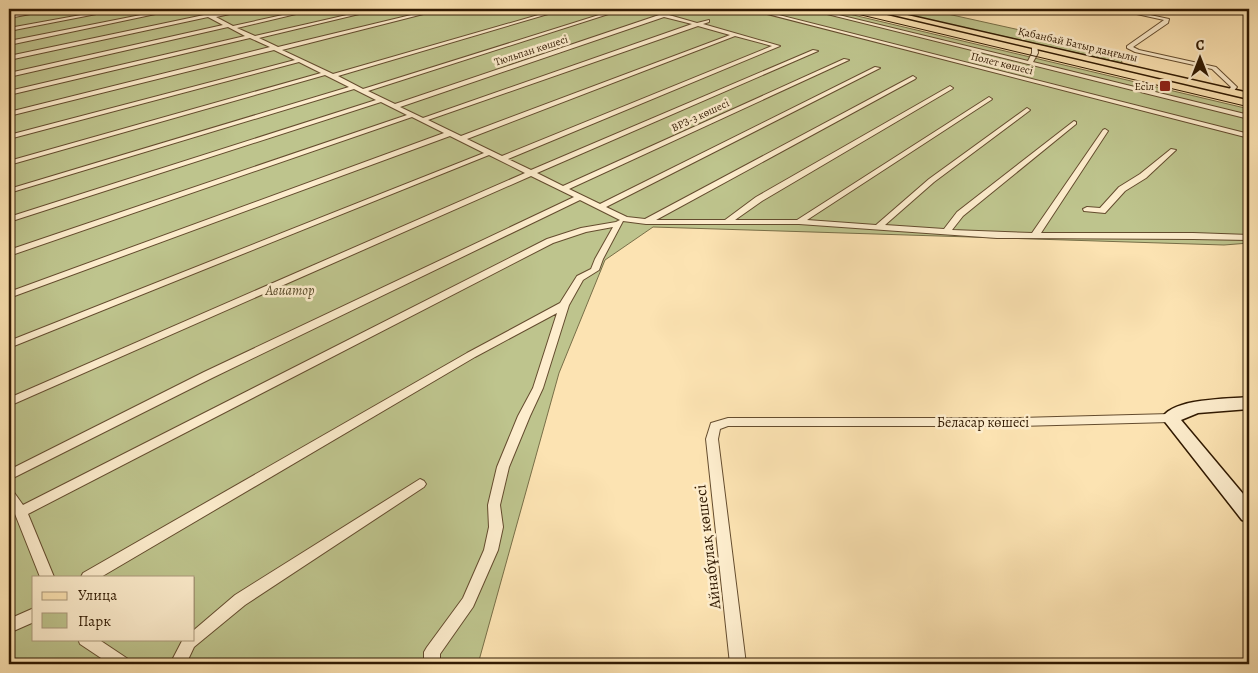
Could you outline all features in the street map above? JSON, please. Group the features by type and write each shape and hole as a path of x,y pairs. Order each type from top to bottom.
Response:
{"main road":[{"name":"Қабанбай Батыр даңғылы","path":"872,9 1249,96"},
{"path":"1150,73 1249,100"}],"street":[{"path":"9,15 21,9"},
{"path":"9,15 55,9"},
{"path":"9,30 120,9"},
{"path":"9,43 177,9"},
{"path":"195,9 600,207 621,222"},
{"path":"9,58 251,9"},
{"path":"9,75 315,9"},
{"path":"9,94 378,9"},
{"path":"9,114 441,9"},
{"path":"9,162 563,9"},
{"path":"362,91 622,9"},
{"path":"502,160 777,46 641,9"},
{"name":"Полет көшесі","path":"750,9 1249,136"},
{"path":"809,9 1249,117"},
{"path":"1116,9 1167,16 1166,22 1129,47 1137,51 1214,68 1234,88 1230,92"},
{"name":"Тюльпан көшесі","path":"394,106 674,12"},
{"path":"423,120 707,21"},
{"path":"462,139 736,34"},
{"path":"1030,62 1035,53 1035,46"},
{"path":"9,402 815,51"},
{"path":"9,137 300,60"},
{"name":"ВРЗ-3 көшесі","path":"562,189 846,60"},
{"path":"600,207 877,68"},
{"path":"646,222 913,78"},
{"path":"9,191 354,87"},
{"path":"728,221 759,199 950,88"},
{"path":"799,222 989,99"},
{"path":"9,220 382,100"},
{"path":"878,227 919,190 1027,110"},
{"path":"9,253 412,115"},
{"path":"946,230 960,214 1074,123"},
{"path":"1034,235 1105,131"},
{"path":"9,295 449,134"},
{"path":"1087,209 1102,211 1122,189 1143,176 1173,150"},
{"path":"9,345 488,153"},
{"path":"9,475 208,376 579,198"},
{"path":"21,512 550,241 584,230 621,222 728,221 799,222 946,230 997,235 1249,238"},
{"path":"432,664 432,652 468,602 490,550 496,526 494,505 503,467 538,388 564,305 580,278 595,270 621,222"},
{"path":"90,576 471,355 564,305"},
{"name":"Беласар көшесі","path":"715,426 728,422 1019,422 1170,418 1179,412 1192,408 1249,403"},
{"path":"1170,418 1249,514"},
{"name":"Айнабұлақ көшесі","path":"715,426 712,438 738,664"},
{"path":"195,637 240,600 420,484"},
{"path":"9,495 21,512 47,576"},
{"path":"9,626 32,616"},
{"path":"87,640 123,664"},
{"path":"178,664 192,640"}],"green space":[{"name":"Авиатор","path":"19,9 828,9 1249,109 1249,243 1224,245 653,227 605,260 559,373 478,664 9,664 9,13"},
{"path":"881,9 925,9 1065,40 1046,41 1121,58 1122,63"}],"tram line":[{"path":"836,9 1249,107"}],"place":[{"name":"Есіл","path":"1165,86"}]}
